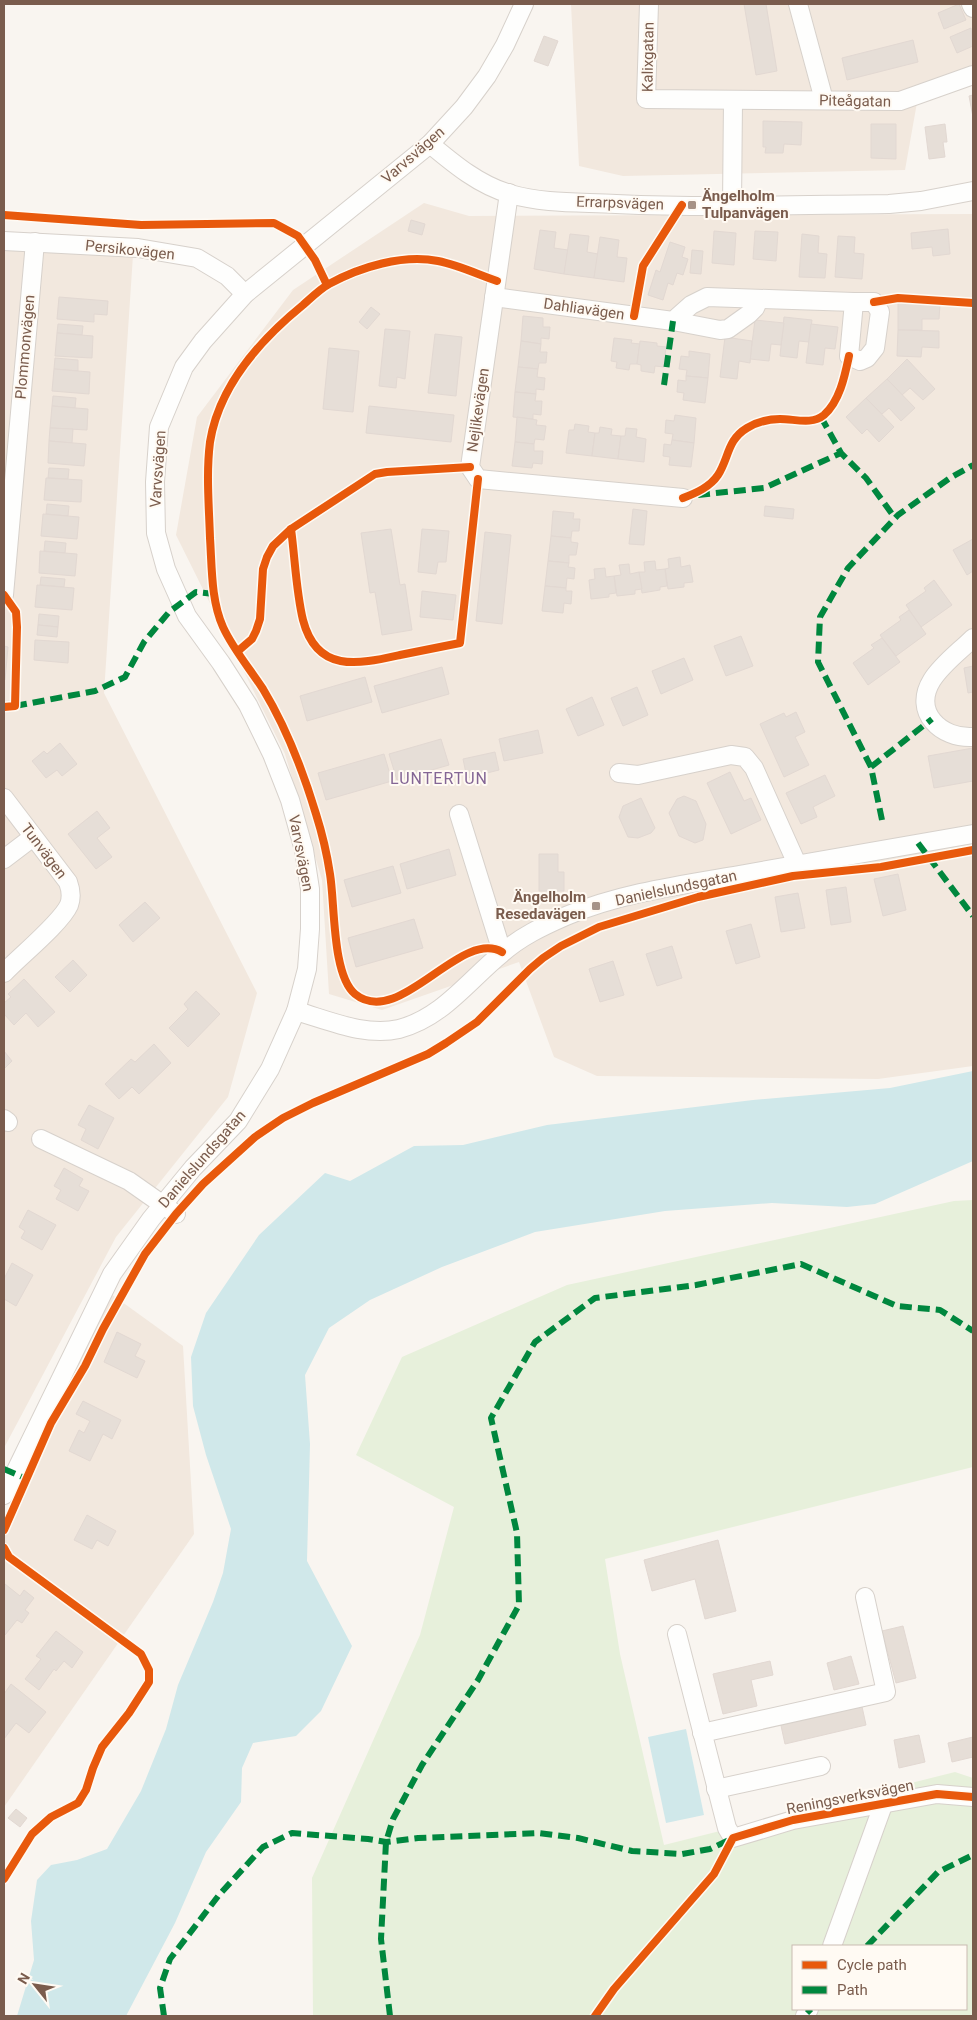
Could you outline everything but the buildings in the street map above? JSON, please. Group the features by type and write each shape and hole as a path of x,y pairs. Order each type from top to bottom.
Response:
{"street":[{"name":"Varvsvägen","path":"296,1011 307,969 311,904 304,850 290,800 272,754 248,705 187,616 166,569 156,533 154,482 159,427 184,367 202,341 245,294 430,144 464,107 487,76 505,45 524,4"},
{"name":"Kalixgatan","path":"649,4 646,99 733,101"},
{"path":"798,4 824,100"},
{"path":"971,4 973,8"},
{"name":"Piteågatan","path":"733,101 900,101 973,75"},
{"path":"732,205 733,101"},
{"name":"Errarpsvägen","path":"430,144 474,177 509,193 542,200 643,205 889,204 921,201 973,190"},
{"name":"Nejlikevägen","path":"509,193 470,468 478,479 683,498"},
{"name":"Persikovägen","path":"4,241 138,248 197,258 227,276 245,294"},
{"name":"Plommonvägen","path":"4,595 10,451 34,242"},
{"name":"Dahliavägen","path":"494,297 674,321 720,330 728,329 749,314 755,308 759,299"},
{"path":"674,321 691,305 707,297 854,302"},
{"path":"973,638 932,679 927,699 929,714 937,727 949,734 973,737"},
{"path":"619,773 638,774 730,755 745,757 754,768 797,864"},
{"name":"Tunvägen","path":"4,798 68,882 71,900 62,916 4,973"},
{"path":"459,814 502,952"},
{"name":"Danielslundsgatan","path":"4,1495 104,1289 129,1249 169,1210 238,1120 270,1069 296,1011 360,1029 380,1031 397,1029 414,1024 438,1012 502,952 532,932 577,912 647,891 973,834"},
{"path":"4,860 33,837"},
{"path":"42,1139 129,1180 169,1210"},
{"path":"702,1733 886,1692 865,1597"},
{"path":"677,1634 716,1789 821,1766"},
{"name":"Reningsverksvägen","path":"716,1789 727,1828 734,1838 793,1820 936,1794 973,1797"},
{"path":"832,1945 883,1805"}],"shaded area":[{"path":"571,4 973,4 973,78 918,97 905,170 623,176 579,166"},
{"path":"424,203 469,216 973,214 973,1066 878,1079 597,1076 554,1057 519,962 382,1010 329,994 322,880 285,754 176,535 197,417 293,290"},
{"path":"4,245 133,255 104,693 257,993 228,1097 116,1237 4,1448"},
{"path":"111,1294 183,1346 194,1534 4,1807 4,1526"}],"green space":[{"path":"973,1200 973,1467 605,1559 620,1654 664,1845 955,1772 973,1778 973,2016 313,2016 312,1878 420,1635 454,1507 356,1455 402,1357 567,1285 954,1201"}],"water":[{"path":"973,1071 973,1161 875,1204 847,1207 772,1203 665,1211 535,1232 442,1267 370,1300 329,1328 305,1375 310,1444 307,1561 352,1646 321,1711 296,1736 253,1743 242,1768 241,1802 206,1852 175,1923 126,2016 17,2016 34,1960 31,1921 37,1880 51,1865 77,1860 107,1849 141,1791 166,1729 178,1685 213,1602 223,1573 231,1529 206,1455 193,1406 191,1357 206,1313 259,1235 325,1173 350,1181 414,1146 463,1145 547,1125 753,1100 890,1088"},
{"path":"686,1729 704,1815 666,1823 648,1737"}],"marked path":[{"path":"664,385 673,321"},
{"path":"821,417 841,453 866,478 895,518"},
{"path":"698,495 764,488 841,453"},
{"path":"871,767 818,662 820,617 848,568 898,515 950,478 973,465"},
{"path":"15,706 95,691 125,677 144,642 169,612 196,592 214,594"},
{"path":"882,820 871,767 932,719"},
{"path":"918,843 973,916"},
{"path":"390,2016 381,1939 386,1842 393,1819 422,1765 478,1680 519,1605 517,1533 491,1418 535,1342 595,1298 696,1285 801,1264 897,1306 940,1310 973,1331"},
{"path":"4,1469 27,1479"},
{"path":"164,2016 160,1988 170,1959 219,1895 263,1847 292,1833 386,1842 418,1838 538,1833 578,1838 632,1851 682,1854 710,1849 731,1839"},
{"path":"868,1945 938,1872 973,1855"},
{"path":"807,2013 810,2010"}],"cycle path":[{"path":"634,316 643,266 682,205"},
{"path":"4,215 141,225 274,223 298,236 315,260 327,285"},
{"path":"497,281 438,261 411,259 368,267 326,286 272,333 257,349 232,383 215,421 210,442 208,478 212,572 214,595 219,617 232,643 271,704 293,750 305,782 326,851 332,887 338,956 348,985 355,994 372,1002 391,999 410,990 449,964 468,954 485,948 502,952"},
{"path":"874,302 898,298 973,303"},
{"path":"683,498 702,489 715,479 722,469 732,444 740,433 747,428 767,420 809,421 824,415 838,395 849,356"},
{"path":"238,651 252,639 260,619 263,569 267,557 273,546 291,529 375,474 470,467"},
{"path":"291,529 297,586 303,620 318,650 329,657 341,661 355,662 370,661 460,643 478,479"},
{"path":"4,595 16,612 17,627 15,706 4,707"},
{"path":"4,1530 51,1423 85,1366 103,1329 145,1254 176,1214 203,1184 255,1137 283,1118 313,1103 428,1054 477,1022 543,958 561,946 599,927 698,897 793,876 881,867 973,850"},
{"path":"4,1548 9,1557 141,1654 149,1670 149,1682 129,1713 102,1747 86,1790 78,1803 51,1817 32,1834 4,1879"},
{"path":"595,2016 614,1989 714,1874 733,1838 793,1820 937,1794 973,1797"}],"place":[{"name":"Ängelholm Tulpanvägen","path":"692,205"},
{"name":"Ängelholm Resedavägen","path":"596,906"}],"district":[{"name":"LUNTERTUN","path":"439,778"}]}
